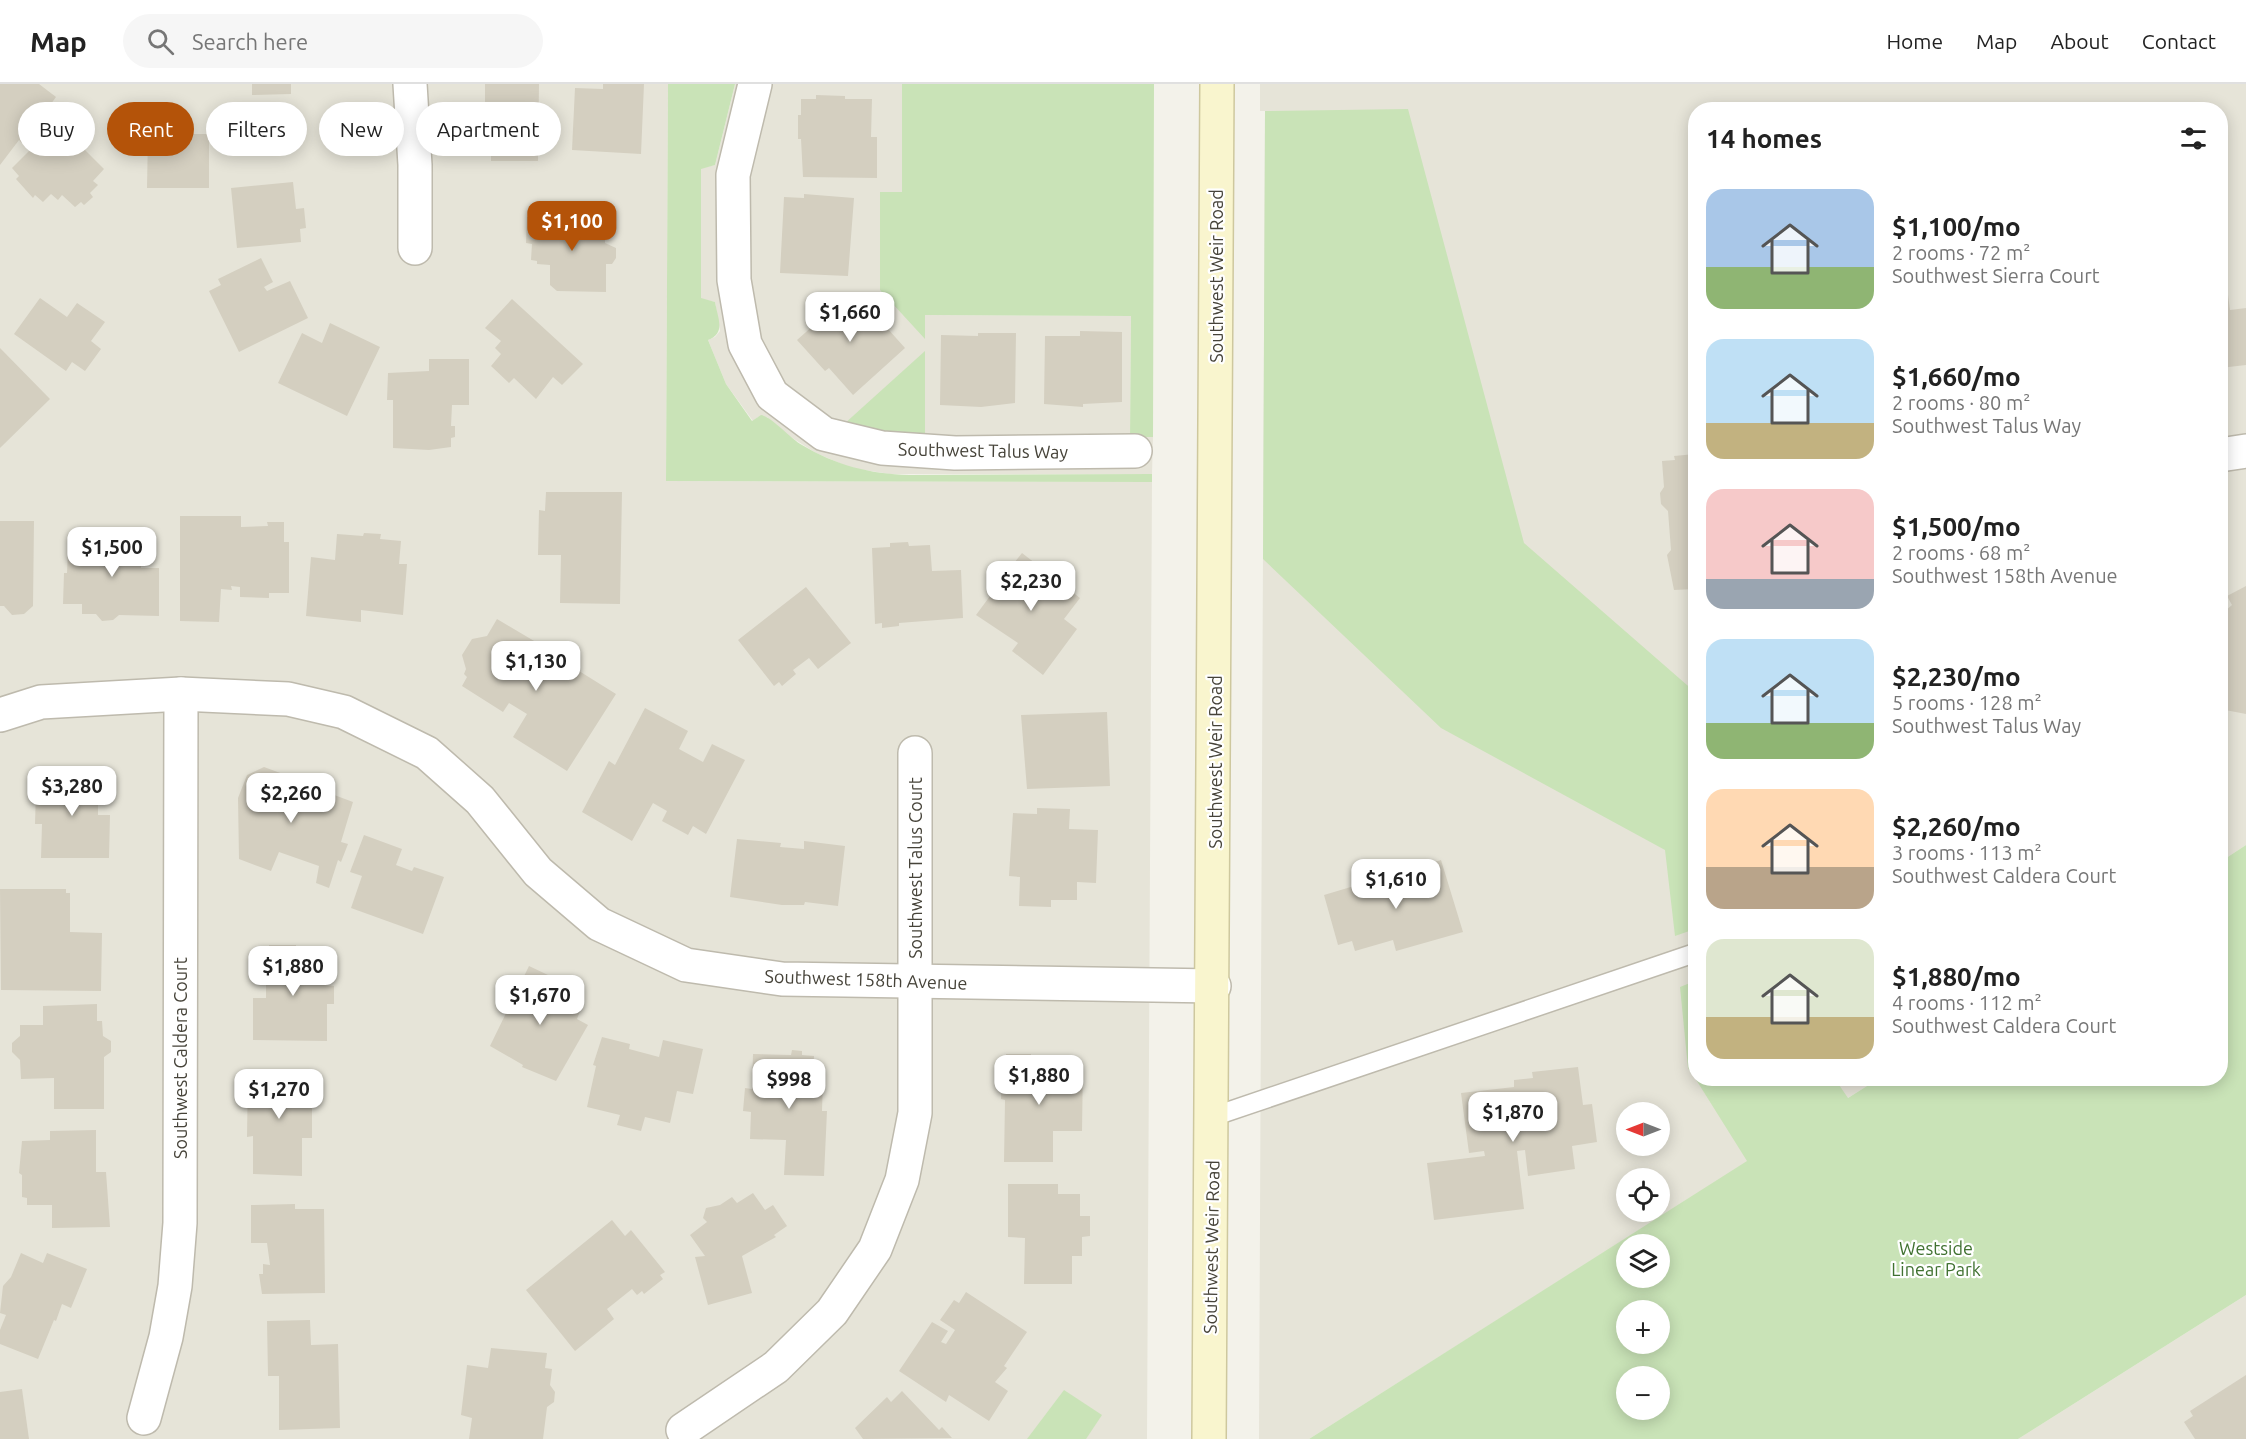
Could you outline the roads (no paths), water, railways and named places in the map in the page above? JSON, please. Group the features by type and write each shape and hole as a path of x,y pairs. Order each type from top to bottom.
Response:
{"street":[{"path":"410,84 415,165 415,248"},
{"name":"Southwest Talus Way","path":"756,84 733,175 734,280 745,344 772,395 824,434 882,448 955,453 1135,451"},
{"name":"Southwest Weir Road","path":"1209,1439 1214,986 1217,84"},
{"path":"2228,454 2246,451"},
{"name":"Southwest 158th Avenue","path":"0,715 41,702 181,694 288,699 344,712 427,753 480,800 538,872 600,924 686,965 782,979 1214,986"},
{"name":"Southwest Caldera Court","path":"144,1418 166,1337 175,1286 180,1223 181,694"},
{"name":"Southwest Talus Court","path":"683,1430 776,1367 832,1312 875,1250 902,1180 915,1113 915,753"}],"lane":[{"path":"1212,1116 1688,955"}],"park label":[{"name":"Westside Linear Park","path":"1936,1258"}]}
